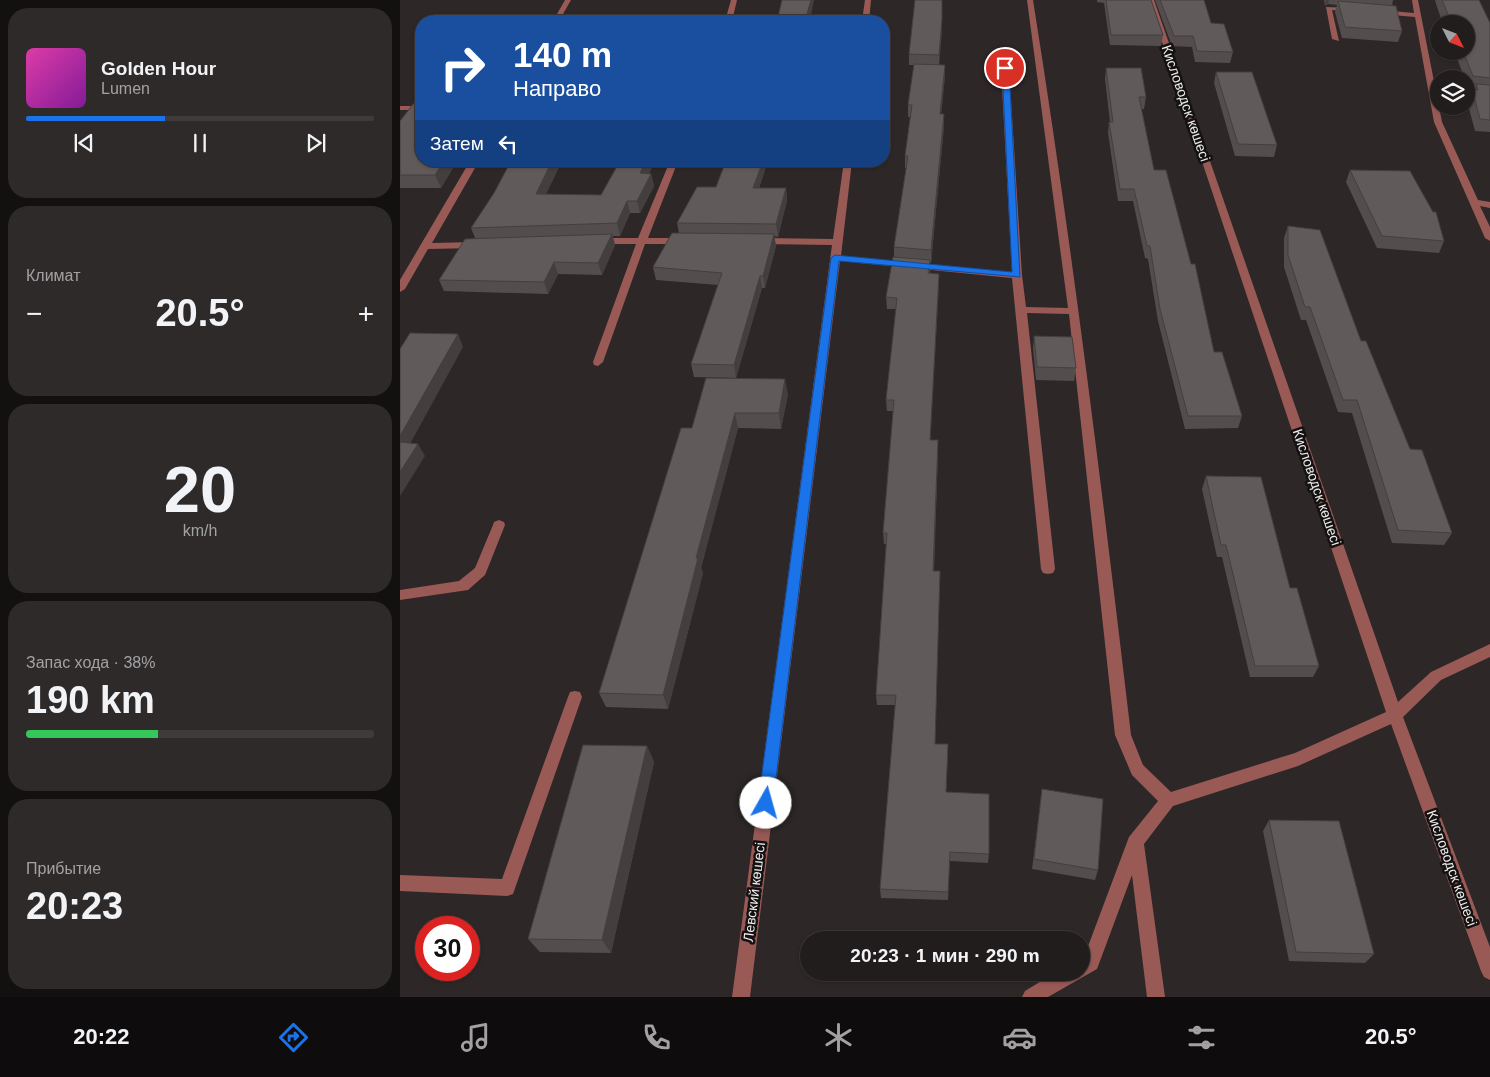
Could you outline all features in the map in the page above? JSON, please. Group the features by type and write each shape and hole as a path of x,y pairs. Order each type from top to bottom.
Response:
{"street":[{"path":"559,15 568,0"},
{"path":"730,15 734,0"},
{"path":"867,15 868,0"},
{"path":"1030,0 1073,311 1123,735 1137,770 1168,800"},
{"name":"Кисловодск көшесі","path":"1151,0 1395,715 1490,971"},
{"path":"1415,0 1431,70"},
{"path":"1336,39 1328,8 1364,11"},
{"path":"1373,12 1418,15"},
{"path":"1005,68 1016,275 1048,570"},
{"path":"1475,92 1490,94"},
{"path":"400,108 415,108"},
{"path":"1437,115 1438,122 1490,238"},
{"path":"400,290 471,167"},
{"path":"598,362 642,240 672,167"},
{"name":"Левский көшесі","path":"741,997 847,167"},
{"path":"1474,202 1490,205"},
{"path":"583,242 691,241"},
{"path":"749,241 837,242"},
{"path":"425,246 484,244"},
{"path":"835,258 1016,275"},
{"path":"1021,310 1073,311"},
{"path":"400,595 463,586 480,571 498,524"},
{"path":"1090,964 1135,842 1168,800 1298,759 1395,715 1436,676 1490,650"},
{"path":"400,884 507,888 575,698"},
{"path":"1135,842 1156,997"},
{"path":"1031,997 1059,981"}],"building":[{"path":"782,0 811,0 807,15 778,15"},
{"path":"915,0 942,0 939,55 909,54"},
{"path":"1106,0 1151,0 1163,35 1111,35"},
{"path":"1160,0 1204,0 1211,23 1224,24 1233,52 1197,51 1193,36 1174,36"},
{"path":"1442,0 1479,0 1490,23 1490,78 1475,76 1475,70 1471,70 1467,60 1475,60 1475,15 1448,15"},
{"path":"1338,1 1396,6 1402,31 1345,27"},
{"path":"914,64 945,65 940,114 944,114 931,250 894,247 908,156 905,156 912,105 908,105"},
{"path":"1106,68 1141,68 1146,97 1139,97 1154,170 1166,170 1191,264 1195,264 1214,352 1222,352 1242,416 1188,416 1160,309 1150,246 1147,246 1134,189 1120,189 1109,122 1113,122"},
{"path":"1216,72 1252,72 1277,145 1238,144"},
{"path":"1476,84 1490,85 1490,120 1480,119 1475,100 1475,90 1478,90"},
{"path":"415,102 415,167 440,167 435,175 400,175 400,121"},
{"path":"508,167 549,167 536,194 601,195 617,167 643,167 640,173 651,174 637,201 627,201 617,223 471,228 494,193"},
{"path":"724,167 761,167 753,188 786,188 776,224 677,223 697,187 716,187"},
{"path":"1350,170 1410,171 1433,212 1436,212 1444,241 1382,236"},
{"path":"1288,226 1320,230 1361,341 1366,341 1410,449 1422,450 1452,533 1398,530 1357,400 1343,400 1310,307 1305,307 1288,255"},
{"path":"672,233 774,234 763,276 760,276 734,365 691,364 722,273 653,267"},
{"path":"612,234 598,263 554,262 544,282 439,280 465,239"},
{"path":"893,257 930,260 928,273 939,274 930,440 938,440 933,571 940,571 935,744 948,744 946,792 989,794 989,854 950,852 948,892 880,889 896,695 876,695 887,533 883,533 894,400 886,400 897,298 886,297"},
{"path":"410,333 458,334 400,436 400,349"},
{"path":"1034,336 1072,337 1076,368 1037,367"},
{"path":"706,378 785,379 779,413 735,413 696,558 698,558 663,695 599,693 681,428 692,428"},
{"path":"400,442 418,444 400,472"},
{"path":"1206,476 1261,477 1290,588 1297,588 1319,666 1255,666 1226,545 1221,545"},
{"path":"583,745 647,746 602,940 528,939"},
{"path":"1042,789 1103,799 1098,870 1034,859"},
{"path":"1269,820 1339,821 1374,954 1296,952"}],"route":[{"path":"766,803 835,258 1016,275 1005,68"}]}
